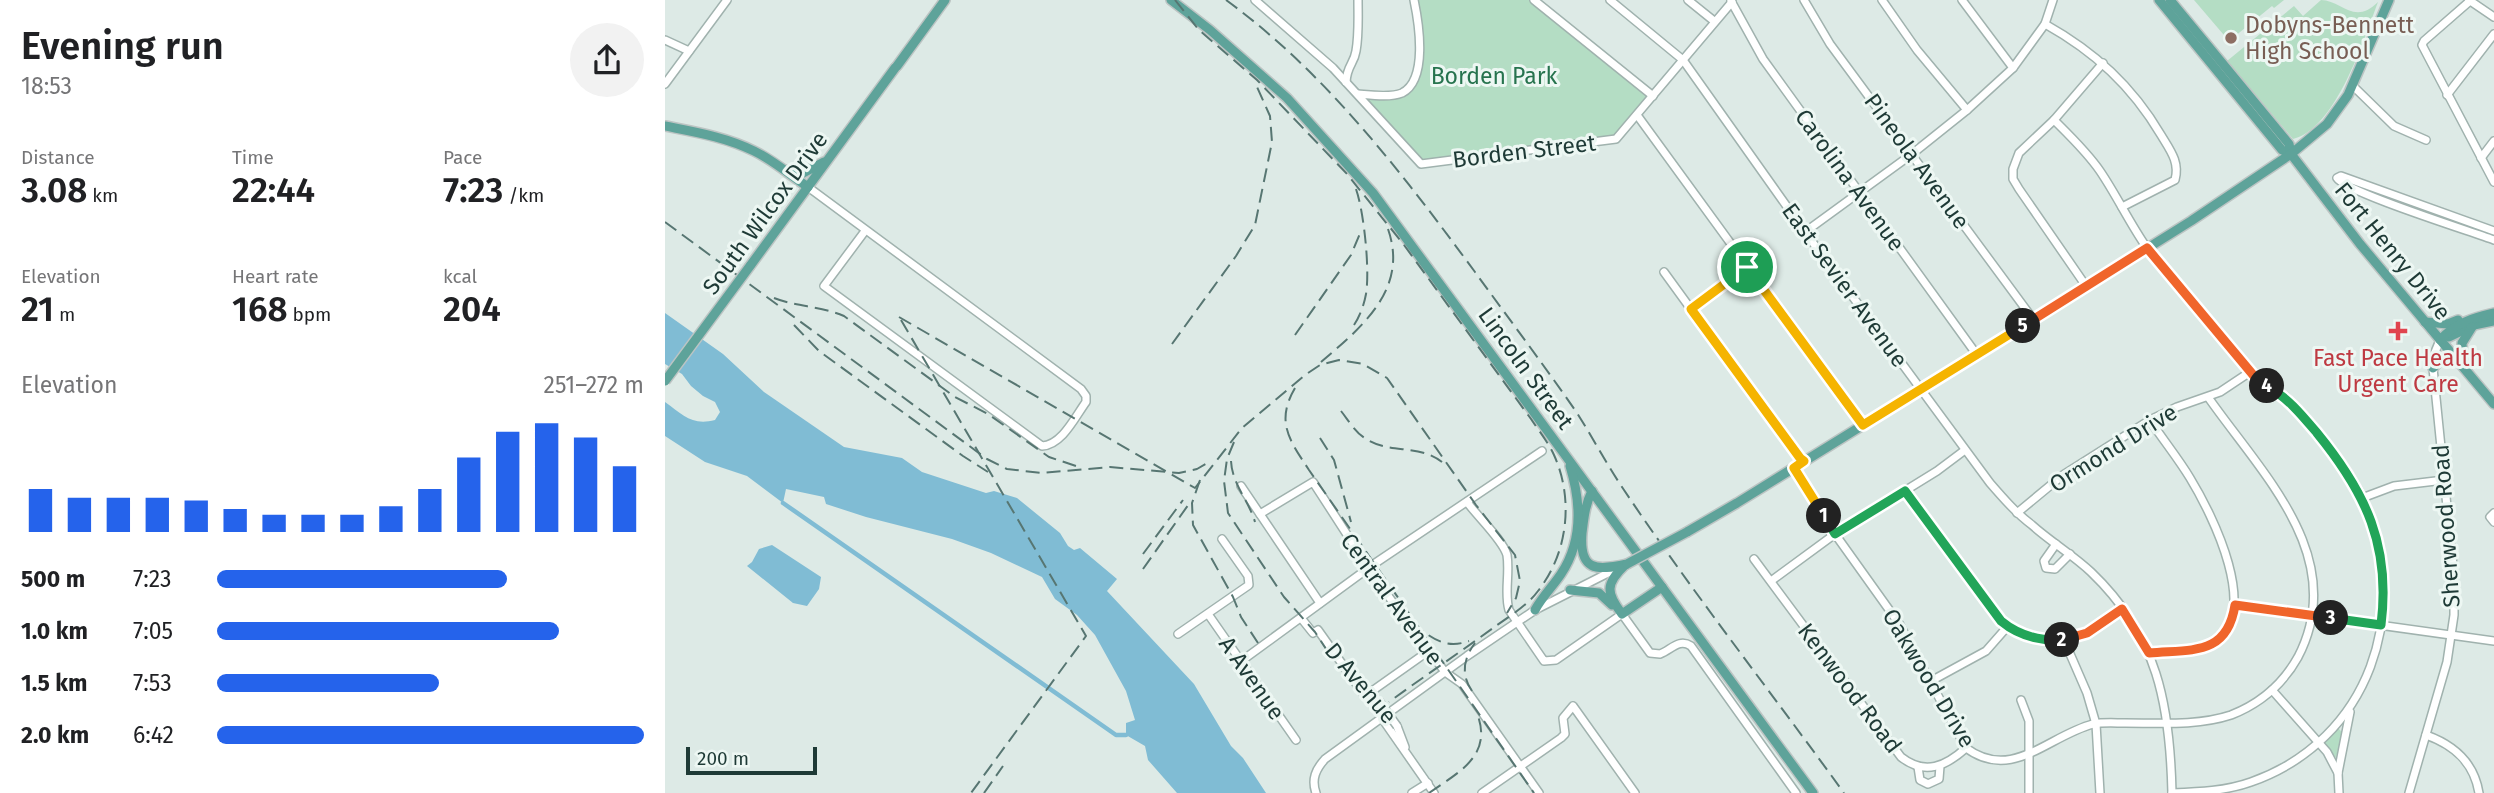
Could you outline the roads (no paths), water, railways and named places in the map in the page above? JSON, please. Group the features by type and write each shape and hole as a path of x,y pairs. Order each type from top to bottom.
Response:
{"main road":[{"name":"South Wilcox Drive","path":"665,381 945,0"},
{"name":"Lincoln Street","path":"1171,0 1261,74 1347,162 1403,231 1813,793"},
{"name":"Fort Henry Drive","path":"2159,0 2282,150 2291,154"},
{"name":"Fort Henry Drive","path":"2170,0 2289,144 2291,154 2360,244 2494,404"},
{"path":"1620,612 1610,594 1610,584 1626,564 1794,468 2087,286 2291,154 2332,118 2353,86 2389,0"},
{"path":"665,125 738,144 783,169 808,187"},
{"path":"783,169 803,173 828,159"},
{"path":"2440,340 2460,324 2494,313"},
{"path":"2425,322 2448,324 2466,317 2484,316"},
{"path":"2440,340 2474,325 2494,321"},
{"path":"2463,367 2462,343 2474,325"},
{"path":"2433,368 2443,357 2456,359"},
{"path":"1535,610 1563,571 1577,532 1578,496 1568,458"},
{"path":"1592,491 1584,512 1581,544 1585,560 1602,569 1626,564"},
{"path":"1584,512 1600,501"},
{"path":"1620,612 1662,587"},
{"path":"1570,590 1599,593 1620,612"}],"street":[{"path":"665,84 727,0"},
{"path":"1255,0 1333,68 1357,94 1400,94 1413,85 1418,74 1419,23 1414,0"},
{"path":"1534,0 1653,96"},
{"name":"East Sevier Avenue","path":"1610,0 1683,60 1805,232 1990,483 2017,513 2070,554 2104,586 2122,609 2149,653 2161,688 2169,722 2172,793"},
{"path":"1688,0 1714,21"},
{"name":"Pineola Avenue","path":"1804,0 1830,44 2033,320"},
{"path":"1882,0 1917,50 1967,110"},
{"path":"1805,232 1912,154 1967,110 2013,68 2045,24 2053,0"},
{"path":"2494,17 2470,0 2424,41 2423,51 2494,182"},
{"path":"1346,83 1346,68 1356,55 1356,1"},
{"name":"Borden Street","path":"1357,94 1421,164 1616,139 1731,1"},
{"name":"Carolina Avenue","path":"1731,1 1763,59 1977,355"},
{"path":"1964,1 2013,68"},
{"path":"2045,24 2075,41 2103,63 2140,102 2176,162 2175,180 2122,207"},
{"path":"2447,95 2494,34"},
{"path":"665,40 689,51"},
{"path":"2087,286 2014,179 2013,169 2019,153 2054,120 2103,63"},
{"path":"2353,86 2394,127 2426,140"},
{"path":"1637,115 1863,425"},
{"path":"2054,120 2088,155 2147,248 2250,372 2264,385 2291,402 2341,464 2363,498 2380,552 2384,599 2372,663 2351,708 2338,773 2339,793"},
{"path":"2481,158 2494,141"},
{"path":"2494,232 2341,176 2337,178 2342,184 2494,240"},
{"path":"808,187 1084,392 1086,402 1056,440 1046,447 1042,446 824,286 865,231"},
{"path":"2396,205 2398,196"},
{"path":"1691,309 1747,267"},
{"path":"1664,272 1804,461"},
{"name":"Sherwood Road","path":"2409,793 2447,662 2452,634 2454,576 2433,368 2433,357 2440,340"},
{"name":"Ormond Drive","path":"2017,513 2063,475 2150,420 2177,407 2208,397 2234,384 2250,372"},
{"name":"Oakwood Drive","path":"1794,468 1835,534 1900,625 1966,748 1992,761 2007,761 2097,724 2210,720 2230,715 2255,703 2272,690 2295,663 2308,632 2311,615 2313,584 2310,561 2298,526 2208,397"},
{"path":"2149,653 2194,651 2213,644 2229,628 2235,605 2229,570 2214,525 2189,476 2150,420"},
{"path":"1771,581 1835,534 1965,450"},
{"path":"1240,662 1320,603 1542,452"},
{"path":"2363,498 2394,486 2444,480"},
{"name":"Central Avenue","path":"1260,514 1313,482 1370,569 1445,672 1462,684 1539,793"},
{"path":"1241,486 1320,603"},
{"path":"1905,491 1994,614 2008,626 2036,639 2064,640 2087,633 2122,609"},
{"path":"1467,502 1506,552 1509,574 1507,603 1517,623 1542,658 1548,662 1556,660 1620,612 1650,653 1660,654 1682,643 1691,646 1796,793"},
{"path":"1178,634 1250,582 1222,539"},
{"path":"2056,544 2044,561 2046,568 2055,569 2070,554"},
{"name":"Kenwood Road","path":"1754,558 1895,751 1904,760 1918,767 1940,766"},
{"path":"1316,793 1314,781 1319,766 1381,717 1535,610 1626,564"},
{"path":"2235,605 2494,641"},
{"name":"A Avenue","path":"1208,614 1296,740"},
{"name":"D Avenue","path":"1301,618 1313,633 1318,630 1365,696 1373,690 1397,726 1410,758"},
{"path":"1931,681 1986,651 2008,626"},
{"path":"2064,640 2097,724 2100,793"},
{"path":"1373,690 1430,650"},
{"path":"2272,690 2327,752 2338,773"},
{"path":"2021,700 2029,720 2029,793"},
{"path":"1482,793 1565,734 1563,718 1573,706 1635,793"},
{"path":"2172,793 2218,790 2251,782 2287,766 2319,743 2351,708"},
{"name":"D Avenue","path":"1381,717 1434,793"},
{"path":"2426,734 2449,745 2466,760 2474,773 2479,793"},
{"path":"1918,767 1920,780 1928,784 1939,779 1940,766 1966,748"},
{"path":"1412,793 1428,783"}],"water":[{"path":"665,313 723,354 764,392 844,447 902,458 922,472 986,493 994,491 1017,498 1060,533 1068,546 1074,550 1080,548 1117,579 1107,591 1194,684 1231,746 1243,758 1266,793 1177,793 1148,760 1145,746 1126,735 1126,723 1135,720 1126,691 1095,635 1077,615 1055,599 1042,577 991,553 952,539 826,504 824,497 786,489 783,503 747,476 705,462 665,436 665,402 688,418 700,422 715,420 720,412 715,402 703,396 682,374 665,364"},
{"path":"772,545 821,577 819,589 807,606 793,603 747,566 759,549"}],"waterway":[{"path":"783,503 1116,735 1126,735"}],"railway":[{"path":"1175,0 1199,30 1257,80 1347,174 1404,245 1531,419 1552,450 1560,472 1566,507 1562,543 1556,560 1538,591 1517,611 1389,702"},
{"path":"1226,0 1297,59 1361,126 1391,162 1565,395 1618,481 1677,567 1844,793"},
{"path":"1172,344 1236,256 1255,225 1272,142 1270,116 1257,87"},
{"path":"1354,325 1360,314 1367,284 1364,226 1356,189"},
{"path":"665,222 987,459 1007,469 1042,473 1110,467 1179,473 1197,469 1211,461"},
{"path":"1321,362 1366,320 1387,288 1393,251 1388,229"},
{"path":"1295,335 1351,255 1361,231"},
{"path":"774,298 844,316 955,397 988,414 1049,457 1076,466"},
{"path":"899,317 1195,488 1242,428 1305,375 1320,365 1339,360 1363,364 1387,378 1476,505 1515,555 1520,581 1516,598 1507,613"},
{"path":"901,320 1086,636 971,793"},
{"path":"794,325 819,351 988,472"},
{"path":"1295,388 1286,411 1287,431 1309,470 1420,629 1443,642 1455,644 1469,641"},
{"path":"1341,411 1356,431 1368,440 1386,447 1424,453 1442,462"},
{"path":"1320,438 1334,460 1351,522"},
{"path":"1234,442 1227,459 1224,481 1228,513 1284,597 1315,632 1330,655"},
{"path":"1231,461 1237,485 1255,522"},
{"path":"1200,480 1192,503 1193,525 1233,597 1241,617 1258,643"},
{"path":"1143,554 1183,500"},
{"path":"1143,569 1191,501"},
{"path":"1424,635 1534,793"},
{"path":"1472,691 1466,679 1465,667 1475,643"},
{"path":"1429,793 1461,771 1476,753 1481,730 1478,716"},
{"path":"984,793 1003,766"}],"place":[{"name":"Dobyns-Bennett High School","path":"2231,38"},
{"name":"Fast Pace Health Urgent Care","path":"2398,331"}],"park label":[{"name":"Borden Park","path":"1494,76"}]}
